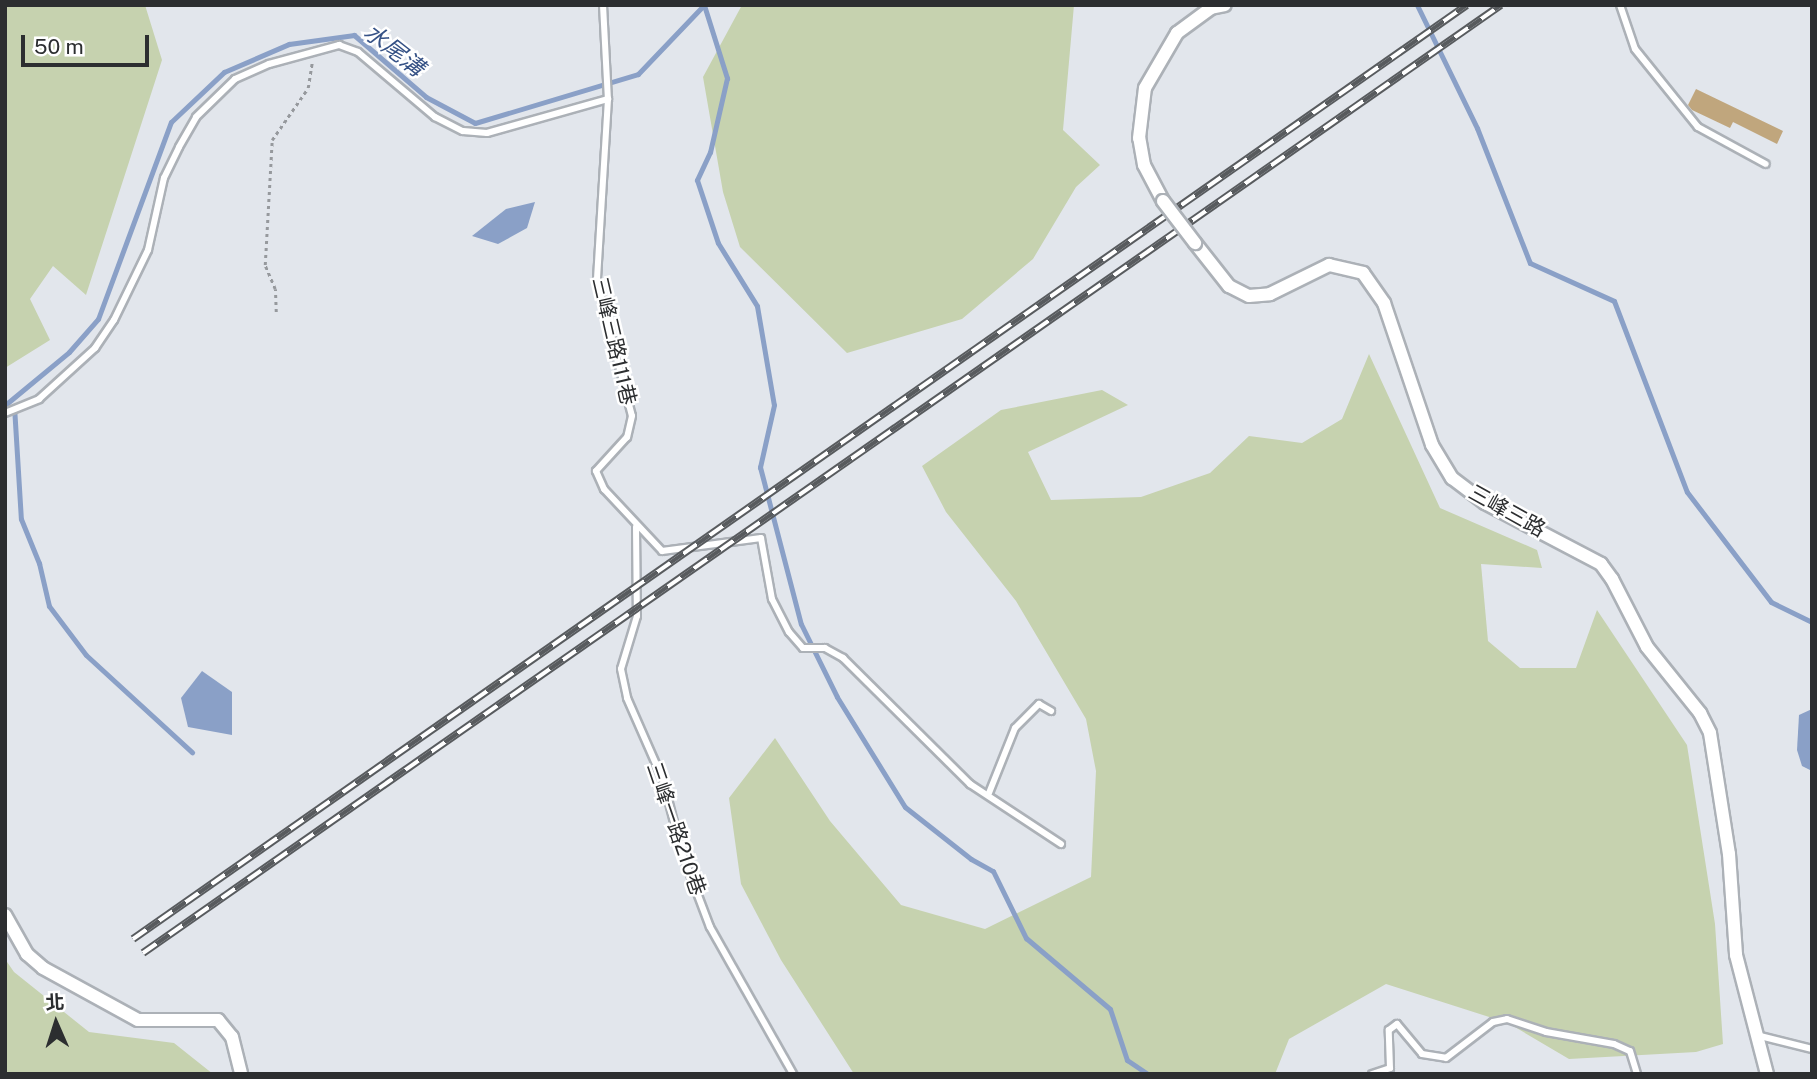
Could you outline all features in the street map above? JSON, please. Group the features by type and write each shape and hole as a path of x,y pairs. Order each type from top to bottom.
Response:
{"street":[{"name":"三峰三路","path":"1224,5 1211,8 1177,33 1145,88 1139,138 1147,173 1163,201 1229,286 1249,296 1270,294 1329,264 1363,274 1384,303 1432,444 1452,478 1485,503 1601,564 1612,579 1647,648 1700,713 1710,733 1729,854 1736,955 1754,1035 1767,1074"},
{"path":"5,915 27,954 43,968 138,1020 218,1020 232,1037 241,1074"}],"lane":[{"name":"三峰三路111巷","path":"603,5 608,97 597,280 632,416 627,437 596,471 604,489 636,527 662,551 761,538 772,599 789,632 803,648 825,648 843,658 970,784 989,793 1061,844"},
{"path":"1620,5 1635,49 1698,127 1766,164"},
{"path":"5,413 39,399 95,348 114,320 148,250 164,178 196,117 216,93 269,64 339,45 358,52 435,117 463,131 487,133 517,127 577,104 608,97"},
{"name":"三峰一路210巷","path":"636,527 637,616 621,668 627,698 663,780 681,853 710,927 793,1074"},
{"path":"989,793 1015,729 1039,704 1051,711"},
{"path":"1372,1074 1390,1068 1389,1031 1397,1024 1422,1054 1446,1058 1493,1023 1507,1019 1546,1032 1614,1044 1630,1051 1637,1074"},
{"path":"1754,1035 1812,1049"}],"path":[{"path":"276,312 275,289 265,265 272,139 308,88 314,52"}],"green space":[{"path":"5,5 145,5 162,60 86,295 53,266 30,299 50,340 5,368"},
{"path":"742,5 1074,5 1063,130 1100,165 1076,187 1033,259 962,319 847,353 740,247 723,192 703,77"},
{"path":"1369,354 1440,508 1537,550 1542,568 1481,564 1488,641 1520,668 1576,668 1597,610 1687,745 1715,924 1723,1044 1696,1052 1569,1059 1508,1023 1386,984 1289,1039 1275,1074 854,1074 781,960 741,884 729,798 775,738 830,821 901,905 985,929 1091,877 1096,771 1086,719 1016,601 946,512 922,466 1001,410 1102,390 1128,405 1028,452 1051,500 1141,497 1210,473 1249,436 1302,443 1342,419"},
{"path":"5,959 14,972 89,1032 174,1043 213,1074 5,1074"}],"water":[{"path":"535,202 527,228 498,244 472,236 506,209"},
{"path":"202,671 232,692 232,735 188,727 181,698"},
{"path":"1812,709 1812,771 1802,766 1797,750 1799,715"}],"building":[{"path":"1696,89 1783,131 1777,144 1733,122 1730,128 1692,110 1688,105"}],"waterway":[{"path":"704,5 727,78 710,152 697,180 718,243 757,306 774,405 760,467 801,624 837,697 905,807 971,859 993,871 1026,938 1110,1009 1127,1060 1148,1074"},
{"name":"水尾溝","path":"5,405 69,352 98,319 171,122 224,72 289,44 354,35 426,97 475,123 638,74 704,5"},
{"path":"1417,5 1477,128 1530,263 1614,301 1687,492 1771,602 1812,622"},
{"path":"14,406 21,519 39,563 49,606 86,655 192,752"}],"railway":[{"path":"133,939 1467,5"},
{"path":"143,953 1501,5"}]}
